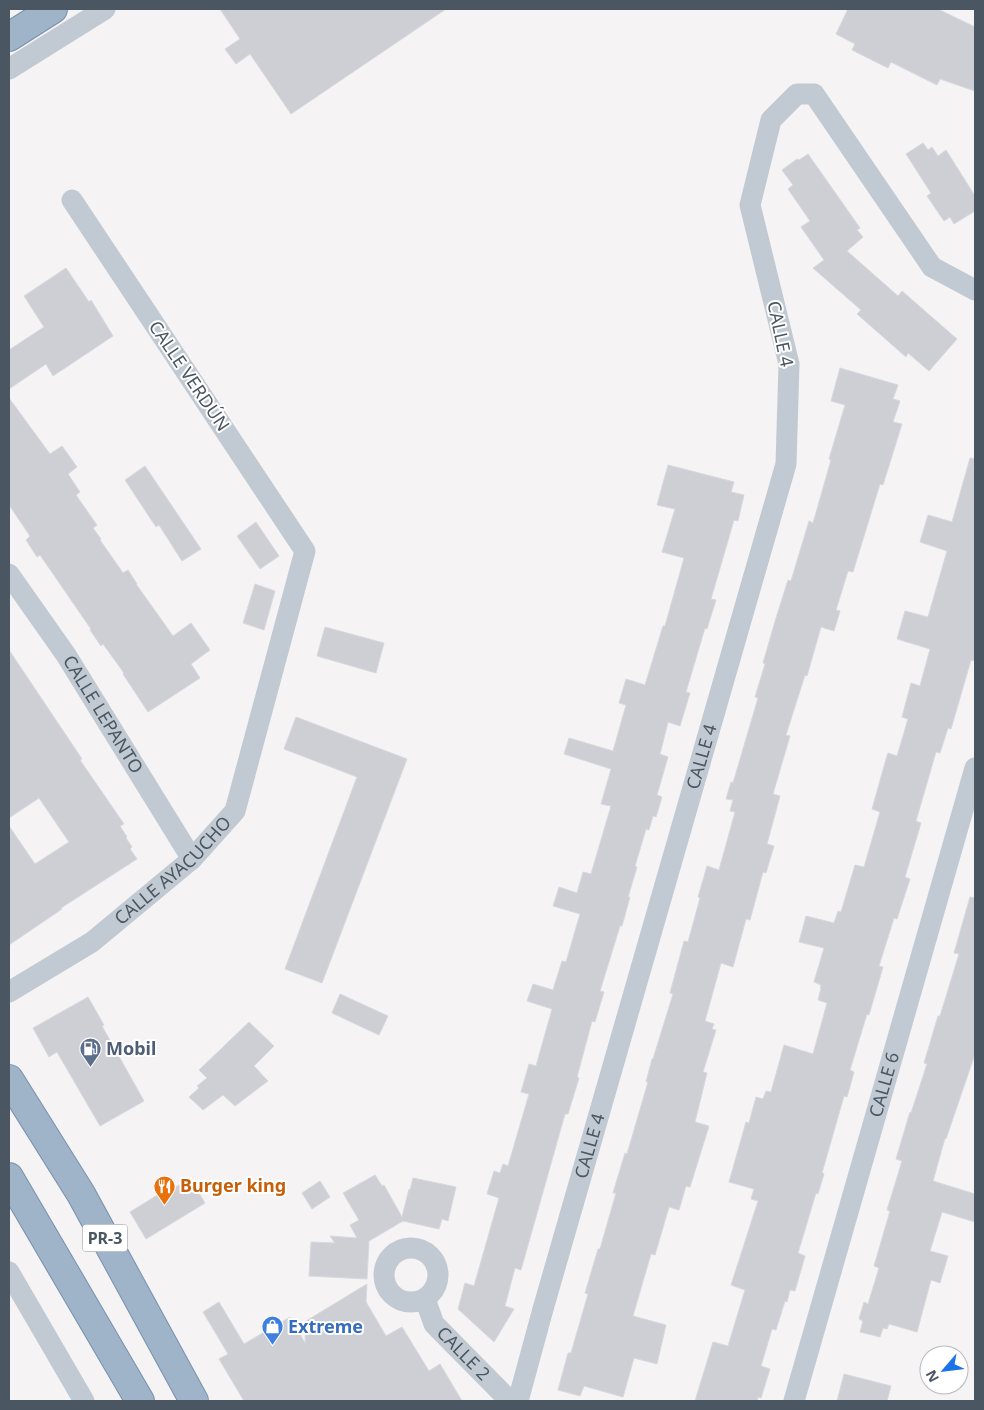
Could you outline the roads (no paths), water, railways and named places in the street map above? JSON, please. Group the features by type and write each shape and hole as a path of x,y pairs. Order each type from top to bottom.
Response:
{"highway":[{"path":"9,37 53,9"},
{"name":"PR-3","path":"9,1079 81,1194 194,1401"},
{"name":"PR-3","path":"9,1177 140,1401"}],"street":[{"path":"9,69 105,9"},
{"name":"CALLE 4","path":"518,1401 551,1280 786,464 789,364 750,205 771,120 797,94 814,94 932,267 975,290"},
{"name":"CALLE VERDÚN","path":"72,200 305,551"},
{"name":"CALLE AYACUCHO","path":"9,992 92,942 192,859 235,811 305,551"},
{"name":"CALLE LEPANTO","path":"9,574 66,655 192,859"},
{"name":"CALLE 6","path":"794,1401 975,772"},
{"path":"9,1272 84,1401"},
{"name":"CALLE 2","path":"425,1299 434,1324 510,1401"}],"place":[{"name":"Mobil","path":"90,1068"},
{"name":"Burger king","path":"164,1205"},
{"name":"Extreme","path":"272,1346"}]}
